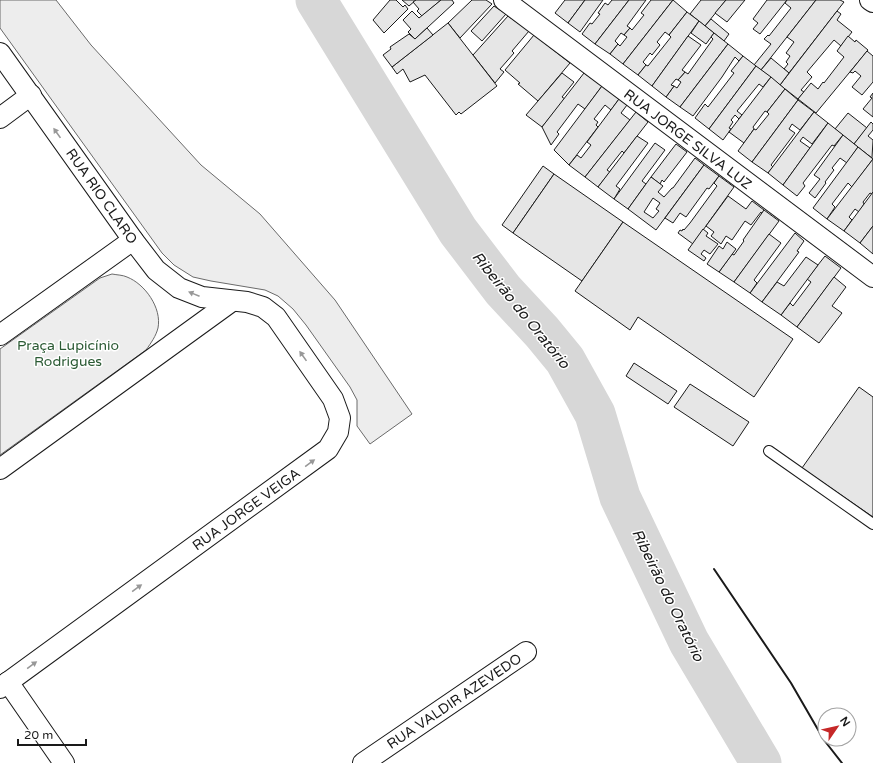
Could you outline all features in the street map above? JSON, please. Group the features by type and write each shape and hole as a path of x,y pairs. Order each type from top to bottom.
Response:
{"street":[{"name":"RUA JORGE SILVA LUZ","path":"504,0 873,277"},
{"name":"RUA RIO CLARO","path":"0,53 156,270 179,288 202,297 232,301"},
{"path":"0,118 31,95"},
{"path":"0,335 133,240"},
{"path":"0,469 232,301"},
{"name":"RUA JORGE VEIGA","path":"4,685 328,449 338,432 340,418 333,398 276,317 263,307 247,302 232,301"},
{"name":"RUA VALDIR AZEVEDO","path":"363,763 526,652"},
{"path":"4,685 64,763"}],"lane":[{"path":"769,451 873,524"}],"green space":[{"path":"0,0 56,0 91,45 201,165 260,214 335,300 412,414 370,444 357,426 357,400 350,387 293,309 278,296 265,290 193,277 174,265 162,253 0,28"},
{"name":"Praça Lupicínio Rodrigues","path":"112,274 125,276 134,280 151,298 155,305 159,320 155,337 146,350 0,455 0,349 100,278"}],"building":[{"path":"390,0 396,0 403,7 405,5 408,9 384,33 373,20"},
{"path":"402,0 416,0 409,6"},
{"path":"416,0 441,0 422,16 417,11 419,9 413,2"},
{"path":"441,0 452,0 454,3 415,39 408,32 411,29 403,20 412,11 419,18"},
{"path":"472,0 486,0 492,4 460,38 448,23"},
{"path":"565,0 585,0 568,23 555,13"},
{"path":"585,0 603,0 580,32 568,23"},
{"path":"612,0 629,0 595,44 582,34 590,23 592,24 600,14 598,13 605,3 608,5"},
{"path":"629,0 646,0 627,26 630,28 624,35 621,33 615,41 618,44 610,54 595,44"},
{"path":"651,0 673,0 623,64 610,54 618,44 620,46 627,37 624,35 630,28 632,30 644,15 641,13"},
{"path":"673,0 687,12 669,35 665,32 657,42 660,45 652,55 650,53 643,62 646,65 638,75 623,64"},
{"path":"701,0 726,0 705,26 690,14"},
{"path":"726,0 745,0 727,22 715,13"},
{"path":"767,0 787,0 760,34 753,29 758,23 753,19"},
{"path":"787,0 816,0 761,70 754,65 771,44 764,39 768,35 769,36 791,8 785,3"},
{"path":"816,0 840,0 844,2 789,73 784,69 788,64 786,62 790,56 786,53 794,42 787,37"},
{"path":"494,6 506,14 482,41 471,31"},
{"path":"837,11 841,14 837,20 852,32 841,46 834,40 807,72 812,77 801,90 804,92 798,99 780,85"},
{"path":"687,12 699,21 652,86 638,75 646,65 648,66 671,37 669,35"},
{"path":"508,16 529,31 512,51 514,53 500,69 504,72 495,83 473,55"},
{"path":"711,19 729,34 724,41 705,26"},
{"path":"699,21 714,33 706,44 691,33"},
{"path":"448,23 497,86 461,114 459,112 456,115 425,75 410,82 403,69 397,74 392,67"},
{"path":"427,28 433,35 392,67 383,55 391,49 390,47 409,34 415,39"},
{"path":"714,33 728,44 680,107 666,97 674,86 677,88 681,82 678,80 685,72 688,74 713,39 711,37"},
{"path":"534,35 570,63 538,101 518,84 520,83 505,70"},
{"path":"688,36 701,45 682,70 685,72 671,85 674,86 666,97 652,86"},
{"path":"848,36 855,42 856,40 868,50 816,113 798,99 811,83 818,89 823,82 824,83 844,57 837,51"},
{"path":"728,44 743,56 739,61 735,57 693,116 680,107"},
{"path":"867,51 873,56 873,82 862,95 852,87 861,76 855,71 853,73 850,72"},
{"path":"743,56 756,66 709,129 695,118 705,104 708,107 734,73 731,71"},
{"path":"771,58 789,73 780,85 761,70"},
{"path":"756,66 771,77 763,87 759,84 737,111 742,115 739,119 735,115 731,120 733,122 729,128 731,129 723,140 709,129"},
{"path":"562,73 574,82 562,97 565,99 542,127 526,115"},
{"path":"584,73 602,86 585,109 578,104 557,132 559,134 551,145 542,127"},
{"path":"771,77 785,89 767,112 765,111 753,127 754,129 744,143 729,132"},
{"path":"602,86 619,99 611,110 605,105 594,119 598,122 596,125 598,127 569,165 554,150"},
{"path":"785,89 798,100 752,162 738,151 754,129 756,130 769,114 767,112"},
{"path":"873,93 873,117 863,109 872,98 870,97"},
{"path":"619,99 627,105 621,113 630,120 585,177 569,165 577,155 581,158 591,145 587,142"},
{"path":"798,100 814,112 800,130 792,124 789,129 795,133 771,165 773,167 768,173 752,162"},
{"path":"636,112 648,122 624,153 622,151 607,170 610,172 598,187 585,177"},
{"path":"814,112 828,123 812,144 803,137 800,141 810,148 783,185 768,173"},
{"path":"848,113 867,128 854,144 835,129"},
{"path":"871,122 873,124 873,130 868,136 873,140 872,158 854,144"},
{"path":"828,123 843,135 834,146 832,145 803,183 805,186 797,196 783,185"},
{"path":"843,135 858,147 847,163 840,158 832,168 834,170 815,198 809,193 820,179 814,175"},
{"path":"637,136 648,143 616,186 620,189 614,199 598,187"},
{"path":"655,143 665,150 642,181 646,184 628,209 614,199"},
{"path":"676,144 687,152 664,182 662,180 660,184 651,177"},
{"path":"858,147 873,159 852,187 848,183 832,204 835,207 827,219 813,208"},
{"path":"695,158 704,165 656,230 628,209 651,177 663,186 658,192 664,197 673,188","holes":["653,198 660,203 656,209 659,211 653,218 644,212"]},
{"path":"873,159 873,192 872,194 870,193 863,202 864,204 859,212 855,209 849,217 852,220 844,231 827,219"},
{"path":"704,165 719,176 709,189 707,188 686,217 680,213 673,223 665,218"},
{"path":"543,166 554,174 513,233 502,225"},
{"path":"554,174 623,222 582,281 513,233"},
{"path":"719,176 734,187 693,244 678,233 680,230 684,230 690,223 717,186 714,183"},
{"path":"873,192 873,226 860,243 844,231"},
{"path":"728,196 746,209 752,201 764,210 751,225 745,221 732,240 726,236 721,244 711,236 714,232 706,226"},
{"path":"764,210 779,221 734,282 719,272 732,254 734,255"},
{"path":"623,222 793,339 754,397 638,317 630,330 575,291"},
{"path":"873,226 873,254 860,243"},
{"path":"703,229 708,233 706,236 718,244 710,254 704,250 701,254 706,258 704,261 688,250"},
{"path":"795,233 804,241 797,251 799,252 762,302 750,293"},
{"path":"769,234 781,243 754,280 757,283 750,293 734,282"},
{"path":"727,242 736,249 719,272 707,264 719,246 723,249"},
{"path":"825,256 841,268 797,327 781,315 790,303 793,306 811,282 807,279"},
{"path":"806,257 818,265 781,315 762,302 777,282 784,286"},
{"path":"834,277 846,287 832,306 842,313 819,343 797,327"},
{"path":"634,363 677,391 668,404 626,376"},
{"path":"690,384 749,422 733,446 674,407"},
{"path":"859,387 873,397 873,517 802,468"}],"waterway":[{"name":"Ribeirão do Oratório","path":"316,0 458,231 503,290 542,332 565,360 595,414 620,497 689,642 761,763"}],"wall":[{"path":"714,569 791,683 824,740 842,763"}]}
